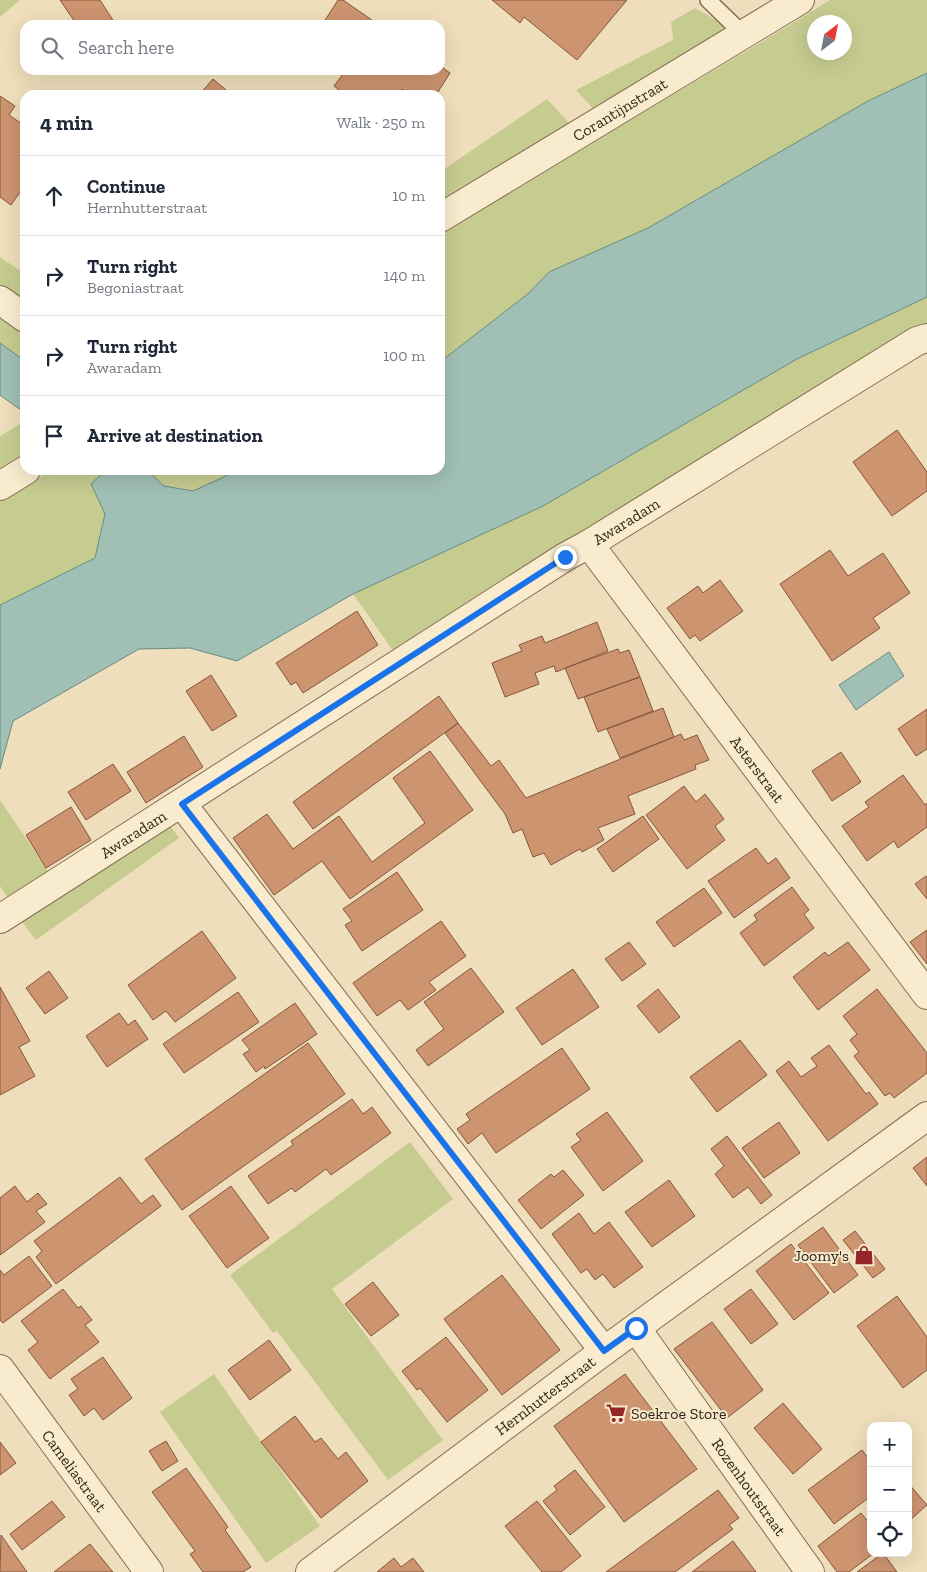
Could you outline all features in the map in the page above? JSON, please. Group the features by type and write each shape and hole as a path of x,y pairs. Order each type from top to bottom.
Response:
{"street":[{"name":"Corantijnstraat","path":"445,215 800,0"},
{"path":"0,300 20,314"},
{"name":"Awaradam","path":"0,919 565,557 917,341 927,338"},
{"path":"0,486 20,474"},
{"name":"Asterstraat","path":"589,544 927,995"},
{"path":"182,804 604,1351"},
{"name":"Hernhutterstraat","path":"310,1572 604,1351 927,1116"},
{"name":"Rozenhoutstraat","path":"636,1328 810,1572"},
{"name":"Cameliastraat","path":"0,1369 150,1572"}],"lane":[{"path":"708,0 743,34"}],"green space":[{"path":"0,0 20,0 0,17"},
{"path":"830,0 927,0 927,73 868,101 648,228 549,272 529,293 445,358 445,231"},
{"path":"695,8 734,30 595,111 576,90 673,40 671,22"},
{"path":"547,99 572,126 445,203 445,169"},
{"path":"0,257 20,271 20,304 0,290"},
{"path":"927,297 927,330 394,652 353,594 543,506 797,359"},
{"path":"0,309 20,323 20,357 0,343"},
{"path":"20,424 20,457 0,469 0,436"},
{"path":"43,475 101,475 91,484 105,514 95,558 0,605 0,501"},
{"path":"152,475 228,475 194,491 164,486"},
{"path":"0,800 48,871 7,897 0,886"},
{"path":"168,823 179,838 36,940 22,922"},
{"path":"410,1142 453,1199 332,1289 443,1440 388,1480 277,1331 273,1333 230,1275"},
{"path":"214,1374 320,1526 266,1563 160,1412"}],"water":[{"path":"927,73 927,297 797,359 543,506 353,594 237,661 190,648 139,649 13,721 0,769 0,605 95,558 105,514 91,484 101,475 152,475 164,486 193,491 228,475 445,475 445,358 529,293 549,272 648,228 868,101"},
{"path":"0,343 20,357 20,409 0,395"},
{"path":"889,652 904,676 856,710 839,685"}],"building":[{"path":"60,0 100,0 113,20 74,20"},
{"path":"338,0 343,0 372,20 325,20"},
{"path":"492,0 627,0 577,60 524,17 520,23"},
{"path":"445,70 450,73 439,90 339,90 334,86 342,75 445,75"},
{"path":"213,79 226,90 203,90"},
{"path":"0,96 15,106 9,115 20,123 20,192 11,205 0,197"},
{"path":"897,430 927,472 927,491 892,516 853,462"},
{"path":"830,550 848,576 883,553 910,593 873,618 880,628 832,661 780,584"},
{"path":"720,580 743,611 700,641 695,635 690,639 667,608 698,586 703,593"},
{"path":"357,611 378,645 303,693 296,682 291,685 276,663"},
{"path":"597,622 608,651 556,672 554,666 535,673 539,684 505,697 492,663 522,651 519,645 542,636 545,643"},
{"path":"618,649 620,653 629,650 640,677 578,699 565,668"},
{"path":"211,675 237,716 212,731 186,691"},
{"path":"640,677 653,711 598,732 584,697"},
{"path":"439,696 458,723 313,829 293,802"},
{"path":"663,708 674,737 620,758 607,729"},
{"path":"927,709 927,749 916,756 898,729"},
{"path":"458,723 491,766 499,760 526,798 681,734 684,740 697,735 709,760 695,765 696,769 628,796 635,814 598,828 604,840 582,852 580,849 551,865 544,853 533,857 522,829 513,833 505,814 445,733"},
{"path":"184,736 203,767 146,803 127,772"},
{"path":"430,751 473,810 350,899 322,861 274,895 233,838 267,814 293,849 339,816 372,862 425,823 393,778"},
{"path":"841,752 861,782 832,801 812,771"},
{"path":"113,764 131,791 86,820 68,792"},
{"path":"903,775 925,805 927,803 927,827 898,848 894,841 867,861 842,826 869,807 865,802"},
{"path":"684,786 696,802 705,794 724,819 715,826 725,840 687,869 646,815"},
{"path":"71,807 91,840 46,868 26,835"},
{"path":"643,816 659,839 613,872 597,849"},
{"path":"756,848 768,864 776,858 790,878 734,918 708,881"},
{"path":"397,872 423,910 362,951 345,925 352,921 343,909"},
{"path":"927,877 927,899 915,884"},
{"path":"792,887 809,910 804,914 814,928 764,966 740,933 757,920 754,915"},
{"path":"704,888 722,913 674,947 656,922"},
{"path":"441,921 466,956 429,982 436,990 408,1010 400,1000 377,1016 353,983"},
{"path":"927,930 927,964 910,942"},
{"path":"202,931 236,978 175,1022 166,1011 153,1020 128,985"},
{"path":"629,942 646,964 622,981 605,959"},
{"path":"848,942 870,970 818,1010 793,977 825,952 828,956"},
{"path":"471,968 504,1012 428,1066 416,1050 444,1029 424,1002"},
{"path":"573,969 599,1007 542,1045 516,1008"},
{"path":"49,971 68,998 45,1014 26,988"},
{"path":"0,987 30,1041 19,1047 35,1076 0,1095"},
{"path":"658,989 680,1017 659,1033 637,1006"},
{"path":"877,989 927,1053 927,1073 894,1098 890,1093 885,1096 854,1056 859,1052 850,1040 857,1034 843,1016"},
{"path":"238,992 259,1022 184,1073 163,1044"},
{"path":"295,1003 317,1034 265,1069 264,1066 256,1072 243,1054 250,1050 242,1040"},
{"path":"119,1013 128,1025 135,1020 148,1039 107,1067 86,1036"},
{"path":"740,1040 767,1075 717,1112 690,1077"},
{"path":"308,1043 345,1094 182,1210 145,1159"},
{"path":"829,1045 866,1094 869,1092 878,1104 828,1141 776,1071 789,1061 801,1077 817,1066 811,1058"},
{"path":"562,1048 590,1089 496,1153 482,1133 468,1144 457,1129 470,1120 466,1114"},
{"path":"352,1099 363,1114 372,1107 391,1133 331,1175 326,1169 295,1192 292,1188 268,1204 248,1176 293,1145 291,1141"},
{"path":"607,1112 643,1161 603,1191 571,1147 581,1140 576,1134"},
{"path":"779,1122 800,1153 764,1178 742,1148"},
{"path":"727,1136 772,1195 761,1204 748,1187 733,1198 715,1174 724,1166 711,1149"},
{"path":"927,1157 927,1186 913,1168"},
{"path":"563,1170 584,1195 541,1229 518,1200 551,1174 554,1177"},
{"path":"120,1177 141,1204 153,1195 161,1206 56,1284 36,1257 42,1251 34,1241"},
{"path":"669,1180 695,1216 652,1247 625,1212"},
{"path":"15,1186 27,1202 38,1193 47,1204 36,1211 45,1222 0,1255 0,1198"},
{"path":"231,1186 269,1238 227,1268 189,1216"},
{"path":"579,1213 594,1234 609,1222 643,1267 614,1288 603,1274 595,1280 587,1269 581,1273 552,1234"},
{"path":"823,1227 858,1275 834,1293 798,1245"},
{"name":"Joomy's","path":"855,1231 885,1269 873,1278 843,1240"},
{"path":"791,1244 829,1293 794,1320 756,1271"},
{"path":"29,1256 52,1286 3,1323 0,1320 0,1270 4,1275"},
{"path":"502,1275 560,1350 502,1395 444,1319"},
{"path":"373,1282 399,1315 371,1336 345,1304"},
{"path":"63,1289 78,1308 81,1306 92,1320 85,1325 99,1342 50,1379 28,1350 38,1342 21,1321"},
{"path":"751,1289 778,1324 751,1344 724,1309"},
{"path":"897,1296 927,1337 927,1370 903,1388 857,1326"},
{"path":"712,1322 763,1390 727,1418 674,1349"},
{"path":"446,1337 488,1390 447,1422 420,1388 417,1390 402,1371"},
{"path":"269,1340 291,1370 250,1400 228,1370"},
{"path":"103,1357 132,1398 103,1420 94,1408 84,1416 69,1395 78,1389 71,1379"},
{"path":"625,1374 697,1469 624,1522 554,1426"},
{"path":"783,1403 822,1449 793,1474 754,1428"},
{"path":"295,1416 315,1442 321,1438 338,1459 346,1452 368,1481 321,1518 261,1442"},
{"path":"166,1441 178,1461 162,1471 149,1451"},
{"path":"0,1442 16,1463 0,1475"},
{"path":"862,1450 867,1457 867,1499 834,1524 808,1490"},
{"path":"186,1468 228,1527 225,1530 251,1567 243,1572 203,1572 190,1554 195,1551 152,1492"},
{"path":"575,1470 605,1507 570,1535 543,1501 557,1490 554,1486"},
{"path":"912,1488 927,1505 912,1518"},
{"path":"718,1490 739,1518 729,1525 733,1529 675,1572 606,1572"},
{"path":"52,1501 65,1517 22,1550 10,1534"},
{"path":"537,1501 581,1556 561,1572 542,1572 505,1526"},
{"path":"861,1513 867,1520 867,1557 869,1557 849,1572 837,1572 818,1546"},
{"path":"1,1535 27,1572 0,1572"},
{"path":"733,1541 756,1572 692,1572"},
{"path":"90,1544 113,1572 54,1572"},
{"path":"878,1557 886,1557 897,1572 857,1572"},
{"path":"394,1558 401,1567 413,1558 424,1572 377,1572"}],"place":[{"name":"Joomy's","path":"864,1255"},
{"name":"Soekroe Store","path":"616,1413"}],"route":[{"path":"565,557 182,804 604,1351 636,1328"}]}
